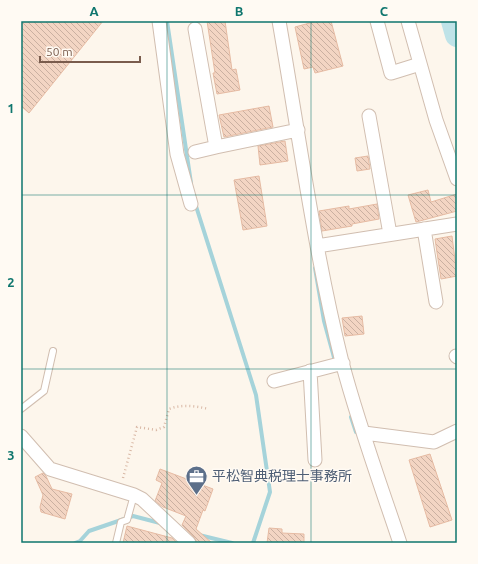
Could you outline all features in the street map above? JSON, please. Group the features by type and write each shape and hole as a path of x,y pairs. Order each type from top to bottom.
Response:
{"street":[{"path":"159,21 177,154 191,204"},
{"path":"279,21 293,131 317,246 338,364 364,433 400,543"},
{"path":"377,21 391,73 420,64"},
{"path":"408,21 436,120 457,179"},
{"path":"195,29 216,147"},
{"path":"369,116 390,234"},
{"path":"195,152 293,131"},
{"path":"317,246 457,224"},
{"path":"424,229 436,302"},
{"path":"274,381 338,364"},
{"path":"310,371 315,460"},
{"path":"364,433 434,442 457,431"},
{"path":"21,436 50,469 119,490 142,499 189,543"}],"lane":[{"path":"21,409 44,391 53,351"},
{"path":"116,543 121,522 128,517 134,495"}],"path":[{"path":"119,490 137,427 156,430 164,427 169,409 176,406 191,406 209,409"}],"building":[{"path":"21,21 103,21 29,113 21,106"},
{"path":"207,21 225,21 232,70 236,69 240,90 217,94"},
{"path":"317,21 331,21 343,66 315,73 313,67 304,69 295,27"},
{"path":"269,106 273,127 224,137 219,115"},
{"path":"285,141 288,161 260,165 258,146"},
{"path":"368,156 370,169 357,171 355,158"},
{"path":"259,176 267,226 243,230 234,180"},
{"path":"428,190 431,202 457,194 457,211 416,222 408,195"},
{"path":"377,204 379,219 352,224 352,226 322,231 319,211 349,206 349,209"},
{"path":"452,236 457,276 441,279 435,239"},
{"path":"362,316 364,334 345,336 342,318"},
{"path":"430,454 452,520 430,527 409,460"},
{"path":"160,469 213,489 205,511 203,510 196,529 212,543 197,543 194,537 182,525 186,516 163,507 155,501 162,483 156,480"},
{"path":"43,473 52,489 72,494 65,519 41,512 40,507 43,495 35,477"},
{"path":"127,526 172,538 177,543 123,543"},
{"path":"269,528 282,529 282,533 304,534 304,543 267,543"}],"waterway":[{"path":"167,21 191,183"},
{"path":"453,21 457,35"},
{"path":"195,203 256,395 270,492 253,543"},
{"path":"315,268 324,321 335,361"},
{"path":"351,417 356,432"},
{"path":"75,543 80,541 89,531 133,516 160,523"},
{"path":"199,535 232,543"}],"place":[{"name":"平松智典税理士事務所","path":"197,496"}]}
